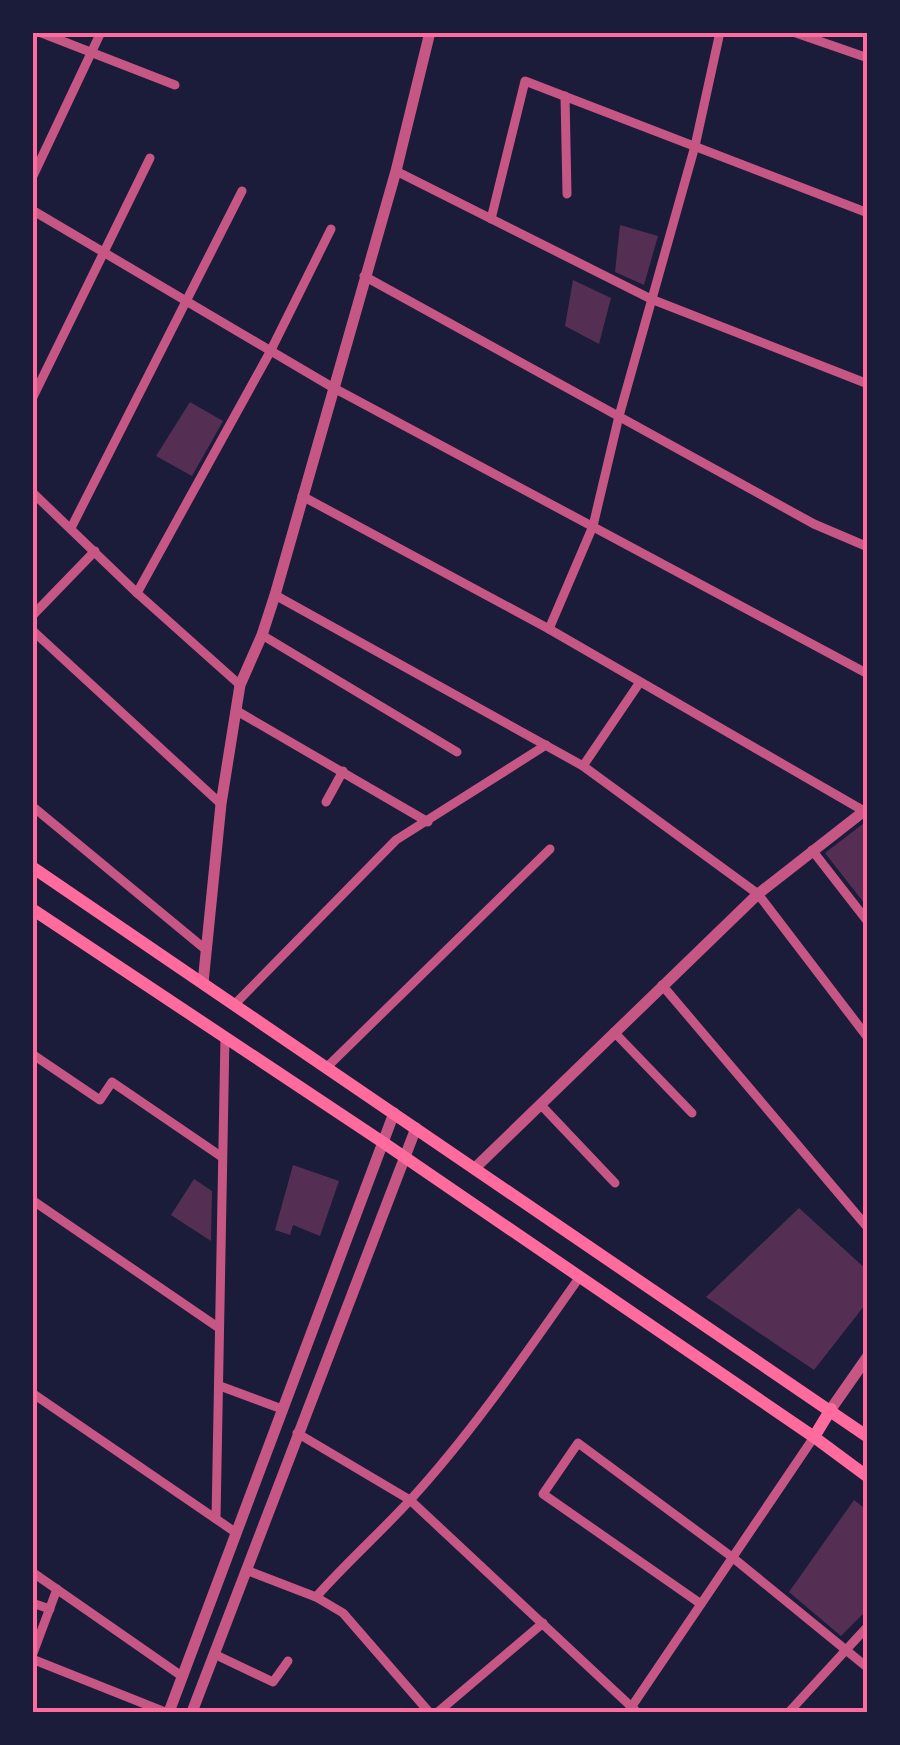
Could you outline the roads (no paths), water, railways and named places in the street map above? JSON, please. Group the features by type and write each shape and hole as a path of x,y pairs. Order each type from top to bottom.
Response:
{"main road":[{"path":"32,867 868,1437"},
{"path":"32,909 381,1141 868,1476"},
{"path":"814,1437 832,1410"}],"street":[{"path":"39,32 175,86"},
{"path":"32,178 101,32"},
{"path":"203,983 221,804 240,685 275,596 396,171 430,32"},
{"path":"549,630 593,526 695,146 720,32"},
{"path":"793,32 868,58"},
{"path":"491,219 525,81 868,213"},
{"path":"564,96 567,194"},
{"path":"32,399 150,158"},
{"path":"396,171 651,299 868,384"},
{"path":"71,528 242,191"},
{"path":"32,210 332,387 868,674"},
{"path":"137,592 270,352 331,229"},
{"path":"364,276 814,524 868,546"},
{"path":"32,492 240,685"},
{"path":"302,496 866,809 758,894 476,1167"},
{"path":"32,616 95,551"},
{"path":"275,596 584,766 758,894 868,1038"},
{"path":"32,630 221,804"},
{"path":"262,635 457,752"},
{"path":"584,766 640,682"},
{"path":"237,712 428,822"},
{"path":"235,1004 396,840 546,746"},
{"path":"326,802 343,771"},
{"path":"32,806 205,949"},
{"path":"327,1067 550,849"},
{"path":"812,850 868,922"},
{"path":"662,985 868,1228"},
{"path":"614,1032 692,1112"},
{"path":"216,1518 224,1037"},
{"path":"32,1054 100,1100 112,1082 222,1157"},
{"path":"540,1104 615,1183"},
{"path":"57,1588 32,1658 167,1712 394,1113"},
{"path":"192,1712 416,1128"},
{"path":"32,1200 219,1328"},
{"path":"316,1597 410,1500 466,1433 579,1278"},
{"path":"304,1350 326,1359"},
{"path":"832,1410 868,1356"},
{"path":"220,1386 282,1410"},
{"path":"32,1392 236,1532"},
{"path":"297,1433 410,1500 633,1711 700,1604 814,1437"},
{"path":"700,1604 542,1494 578,1443 732,1557 868,1668"},
{"path":"246,1570 316,1597 343,1612 429,1712"},
{"path":"32,1572 183,1677"},
{"path":"32,1603 50,1610"},
{"path":"438,1712 543,1623"},
{"path":"789,1712 868,1626"},
{"path":"214,1654 272,1682 288,1661"}]}
